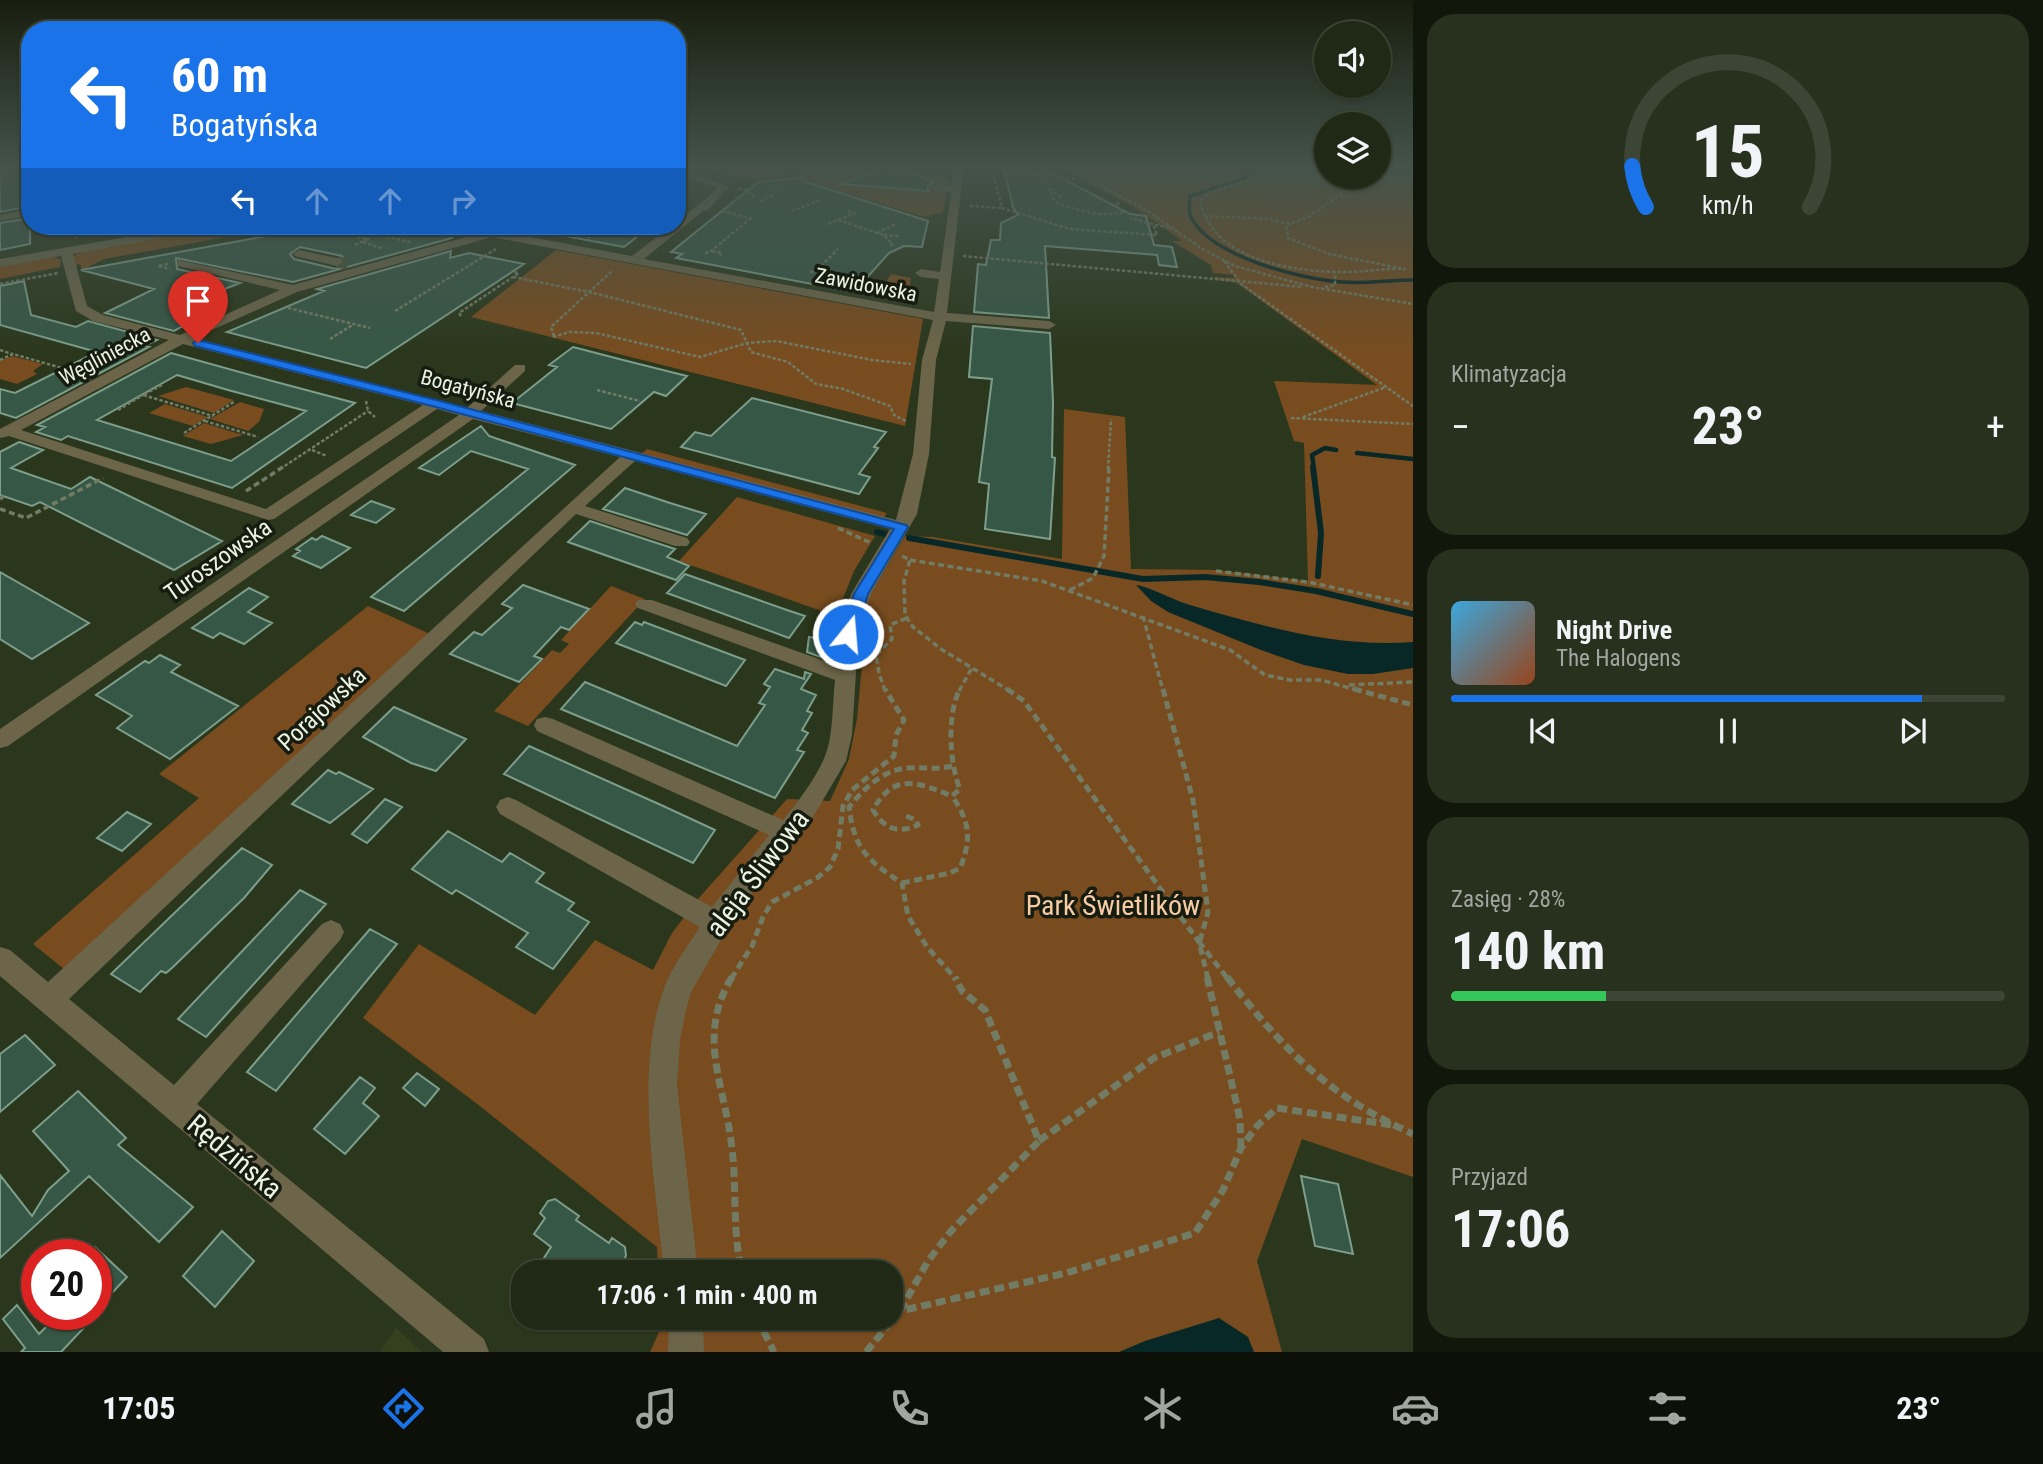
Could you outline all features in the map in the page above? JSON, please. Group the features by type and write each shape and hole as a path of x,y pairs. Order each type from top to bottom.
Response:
{"street":[{"name":"aleja Śliwowa","path":"680,1260 662,1085 666,1039 678,988 730,901 819,791 835,761 841,735 848,638 861,594 908,514 918,473 929,360 940,316 952,228"},
{"path":"0,263 132,235"},
{"path":"0,257 149,235"},
{"name":"Węgliniecka","path":"4,433 181,339 273,301 293,289 483,235"},
{"name":"Zawidowska","path":"501,235 874,306 940,316 1049,326"},
{"path":"630,259 666,235"},
{"name":"Bogatyńska","path":"66,251 84,310 98,318 436,403 467,416 631,456 895,536"},
{"path":"299,254 337,261"},
{"path":"182,263 293,289"},
{"path":"352,265 369,268"},
{"path":"921,273 946,276"},
{"name":"Turoszowska","path":"0,740 467,416 520,368"},
{"path":"4,433 121,467 268,515 436,403"},
{"name":"Porajowska","path":"48,999 631,456"},
{"path":"574,508 681,542"},
{"path":"645,604 846,676"},
{"path":"545,725 786,832"},
{"path":"508,807 716,922"},
{"path":"175,1106 331,932"},
{"name":"Rędzińska","path":"0,959 471,1352"},
{"path":"686,1330 686,1352"}],"path":[{"path":"705,253 740,228"},
{"path":"862,228 883,235 900,236"},
{"path":"877,233 887,228"},
{"path":"1067,228 1155,236 1155,228"},
{"path":"1175,228 1223,260 1263,275 1312,287"},
{"path":"1211,228 1227,243 1254,257 1307,271 1405,269"},
{"path":"1286,228 1290,241 1329,254 1370,260 1413,271"},
{"path":"350,235 368,239 355,245"},
{"path":"380,235 409,241"},
{"path":"582,242 592,235"},
{"path":"883,235 893,244 890,246"},
{"path":"395,311 500,247"},
{"path":"816,271 838,249"},
{"path":"711,251 722,253 720,255"},
{"path":"948,255 1324,288 1413,304"},
{"path":"630,259 551,327 554,337 569,332 597,333 699,357 747,343 788,342 872,360 919,365"},
{"path":"1223,260 1241,284 1413,406"},
{"path":"0,284 62,272"},
{"path":"810,272 828,273 826,275"},
{"path":"1324,288 1337,281 1335,272"},
{"path":"461,316 459,313 513,274 741,330 751,352 788,362 817,384 842,389 890,406 894,415 909,422"},
{"path":"492,285 499,286"},
{"path":"471,299 477,301"},
{"path":"273,301 370,328"},
{"path":"330,339 355,324"},
{"path":"0,350 62,368"},
{"path":"0,360 13,354"},
{"path":"118,410 162,385"},
{"path":"1299,418 1386,387"},
{"path":"597,390 640,401"},
{"path":"143,395 213,415"},
{"path":"184,433 234,402"},
{"path":"228,502 368,411"},
{"path":"1291,418 1413,424"},
{"path":"1069,590 1093,579 1104,556 1111,419"},
{"path":"204,421 258,437"},
{"path":"0,509 26,518 121,467"},
{"path":"895,536 910,560 1042,581 1230,650 1265,675 1290,680 1321,680 1413,705"},
{"path":"910,560 902,574 906,618 924,636 958,661 1011,689 1034,713 1199,942 1288,1051 1318,1078 1393,1125 1413,1133"},
{"path":"1216,571 1308,582 1413,605"},
{"path":"1143,616 1193,800 1208,912 1199,942 1240,1119 1241,1148"},
{"path":"738,1260 732,1147 714,1065 715,1022 720,1000 753,945 771,903 796,886 827,871 841,846 840,816 847,797 869,773 894,756 897,735 904,720 887,698 876,669 876,655 892,639 890,625 906,618"},
{"path":"953,796 960,789 952,765 953,702 972,668"},
{"path":"1345,685 1413,682"},
{"path":"952,765 942,769 899,768 884,772 871,782 849,807 855,843 877,866 902,883 908,916 927,947 953,974 962,991 985,1010 1039,1141"},
{"path":"902,883 950,873 960,868 971,839 970,826 953,796 913,781 892,788 877,800 873,810 880,823 888,829 910,829 918,825 916,820 906,816"},
{"path":"903,1306 928,1261 951,1231 1039,1141 1154,1058 1219,1032"},
{"path":"903,1310 1066,1273 1195,1233 1223,1190 1241,1148 1257,1126 1278,1108 1307,1109 1371,1124 1393,1125"},
{"path":"763,1330 774,1352"},
{"path":"866,1352 884,1330"}],"shaded area":[{"path":"396,1328 422,1352 380,1352"}],"green space":[{"name":"Park Świetlików","path":"1164,228 1413,228 1413,1177 1302,1139 1257,1261 1282,1352 650,1352 659,1330 903,1330 903,1260 658,1260 657,1247 476,1103 363,1018 419,944 535,1015 595,940 653,970 672,933 698,899 787,799 830,801 849,759 857,719 868,599 905,536 933,537 1062,559 1064,409 1125,417 1131,569 1216,570 1308,581 1304,443 1294,441 1274,381 1377,385 1237,283 1214,277 1235,278 1233,275 1213,273 1211,265 1172,241 1182,241"},
{"path":"171,235 237,235 104,259 82,270 80,264 75,265 73,256 87,250"},
{"path":"556,250 923,319 905,426 471,317"},
{"path":"54,257 61,260 60,267 0,279 0,266"},
{"path":"891,274 911,278 909,290 902,297 879,293"},
{"path":"12,356 43,364 33,371 37,374 17,384 0,379 0,361"},
{"path":"186,387 234,400 214,413 158,396"},
{"path":"240,402 264,409 259,422 248,431 210,419"},
{"path":"165,404 208,417 193,426 149,413"},
{"path":"204,423 243,435 211,444 183,436"},
{"path":"647,449 887,513 883,519 641,454"},
{"path":"737,497 875,536 854,571 836,616 679,561"},
{"path":"611,586 645,599 528,726 494,711 552,650 560,653 569,644 561,640"},
{"path":"368,606 430,634 64,969 33,944 199,798 159,774"}],"water":[{"path":"1136,585 1190,605 1300,634 1356,642 1413,642 1413,668 1373,674 1348,674 1304,665 1168,612 1151,601"},
{"path":"1219,1318 1248,1337 1254,1352 1119,1352 1145,1341"}],"building":[{"path":"0,228 21,228 21,235 30,235 30,244 0,250"},
{"path":"701,228 926,228 922,247 904,246 889,253 854,292 676,258 682,254 671,252"},
{"path":"1001,228 1149,228 1154,245 1172,247 1177,267 1159,265 1157,255 1045,246 1049,318 974,312 978,264 986,265 991,240 1000,240"},
{"path":"272,235 453,235 452,238 293,282 176,258 177,269 240,283 181,306 209,312 174,331 105,313 154,289 81,270","holes":["300,247 342,256 346,263 336,269 294,259 290,254"]},
{"path":"559,235 639,235 624,247"},
{"path":"451,251 450,258 469,253 524,264 366,368 227,332 324,291 317,289"},
{"path":"24,281 31,315 76,327 88,321 157,340 144,346 149,347 16,418 0,413 0,389 15,393 97,352 0,325 0,286"},
{"path":"973,326 1050,333 1052,457 1055,458 1050,539 985,529 989,484 979,482 992,379 969,377"},
{"path":"573,347 687,376 666,396 654,392 611,429 512,403 557,367 549,365"},
{"path":"171,353 355,403 232,488 68,436 61,440 36,432 45,427 37,425","holes":["177,375 306,411 231,461 97,420"]},
{"path":"752,398 886,432 859,474 870,477 859,494 681,447 695,432 711,436"},
{"path":"481,426 489,436 575,465 404,611 371,597 528,469 471,451 439,475 419,468"},
{"path":"19,442 43,450 11,468 71,489 90,477 222,541 174,570 40,502 32,506 0,495 0,452"},
{"path":"625,488 706,514 687,535 603,509"},
{"path":"371,501 394,509 376,523 351,515"},
{"path":"590,521 675,549 667,557 689,566 676,580 568,542"},
{"path":"322,536 350,548 321,568 293,556 300,551 296,549 312,538 316,540"},
{"path":"0,572 89,623 32,659 0,639"},
{"path":"685,574 805,616 789,638 667,593"},
{"path":"523,585 589,609 569,630 561,627 534,656 542,659 519,682 450,654 474,632 482,635 512,608 502,604"},
{"path":"249,588 268,597 248,612 272,623 244,644 220,633 213,638 192,628"},
{"path":"635,622 642,625 644,622 745,660 726,686 616,643"},
{"path":"809,637 829,640 826,659 807,652"},
{"path":"160,655 180,665 171,672 238,706 170,759 117,728 132,716 96,695 145,661 149,663"},
{"path":"775,669 804,679 805,672 811,674 801,689 816,695 807,711 812,713 802,730 808,733 797,750 804,752 775,798 561,709 585,682 737,746 765,705 759,703 770,687 764,684"},
{"path":"394,707 466,739 436,771 411,763 363,737"},
{"path":"529,746 715,830 693,863 504,774"},
{"path":"328,770 336,774 339,772 373,789 330,823 292,804"},
{"path":"385,799 402,807 367,843 352,834"},
{"path":"127,812 151,824 122,851 97,838"},
{"path":"448,831 502,862 510,853 544,873 536,882 574,903 568,910 589,922 553,969 516,947 528,933 456,890 452,894 412,869"},
{"path":"242,848 272,865 244,898 173,967 166,973 161,971 140,992 111,974"},
{"path":"300,890 326,904 206,1037 178,1019"},
{"path":"370,929 397,944 276,1091 247,1072"},
{"path":"25,1035 55,1065 0,1112 0,1054"},
{"path":"417,1073 439,1089 425,1106 403,1088"},
{"path":"360,1077 375,1088 363,1103 379,1116 345,1154 314,1129"},
{"path":"78,1091 126,1138 118,1145 193,1207 159,1242 89,1176 0,1258 0,1175 32,1216 48,1190 69,1171 33,1131"},
{"path":"1301,1176 1338,1184 1353,1254 1315,1246"},
{"path":"555,1199 579,1216 576,1220 609,1243 612,1238 625,1247 624,1260 543,1260 551,1247 534,1234 545,1218 540,1213 548,1201"},
{"path":"222,1231 254,1261 215,1307 183,1276"},
{"path":"112,1263 127,1277 112,1293"},
{"path":"17,1305 21,1310 21,1330 36,1330 39,1334 43,1330 82,1330 61,1352 21,1352 25,1348 3,1319"}],"waterway":[{"path":"1200,228 1217,244 1281,271 1351,282 1413,280"},
{"path":"1314,469 1312,455 1325,448 1336,450"},
{"path":"1357,453 1413,459"},
{"path":"1313,467 1321,533 1318,576"},
{"path":"877,532 885,534"},
{"path":"909,538 1143,579 1205,577 1259,582 1316,591 1413,614"}],"tunnel":[{"path":"337,262 352,265"}],"route":[{"path":"198,343 436,403 902,527 861,594 848,634"}]}
